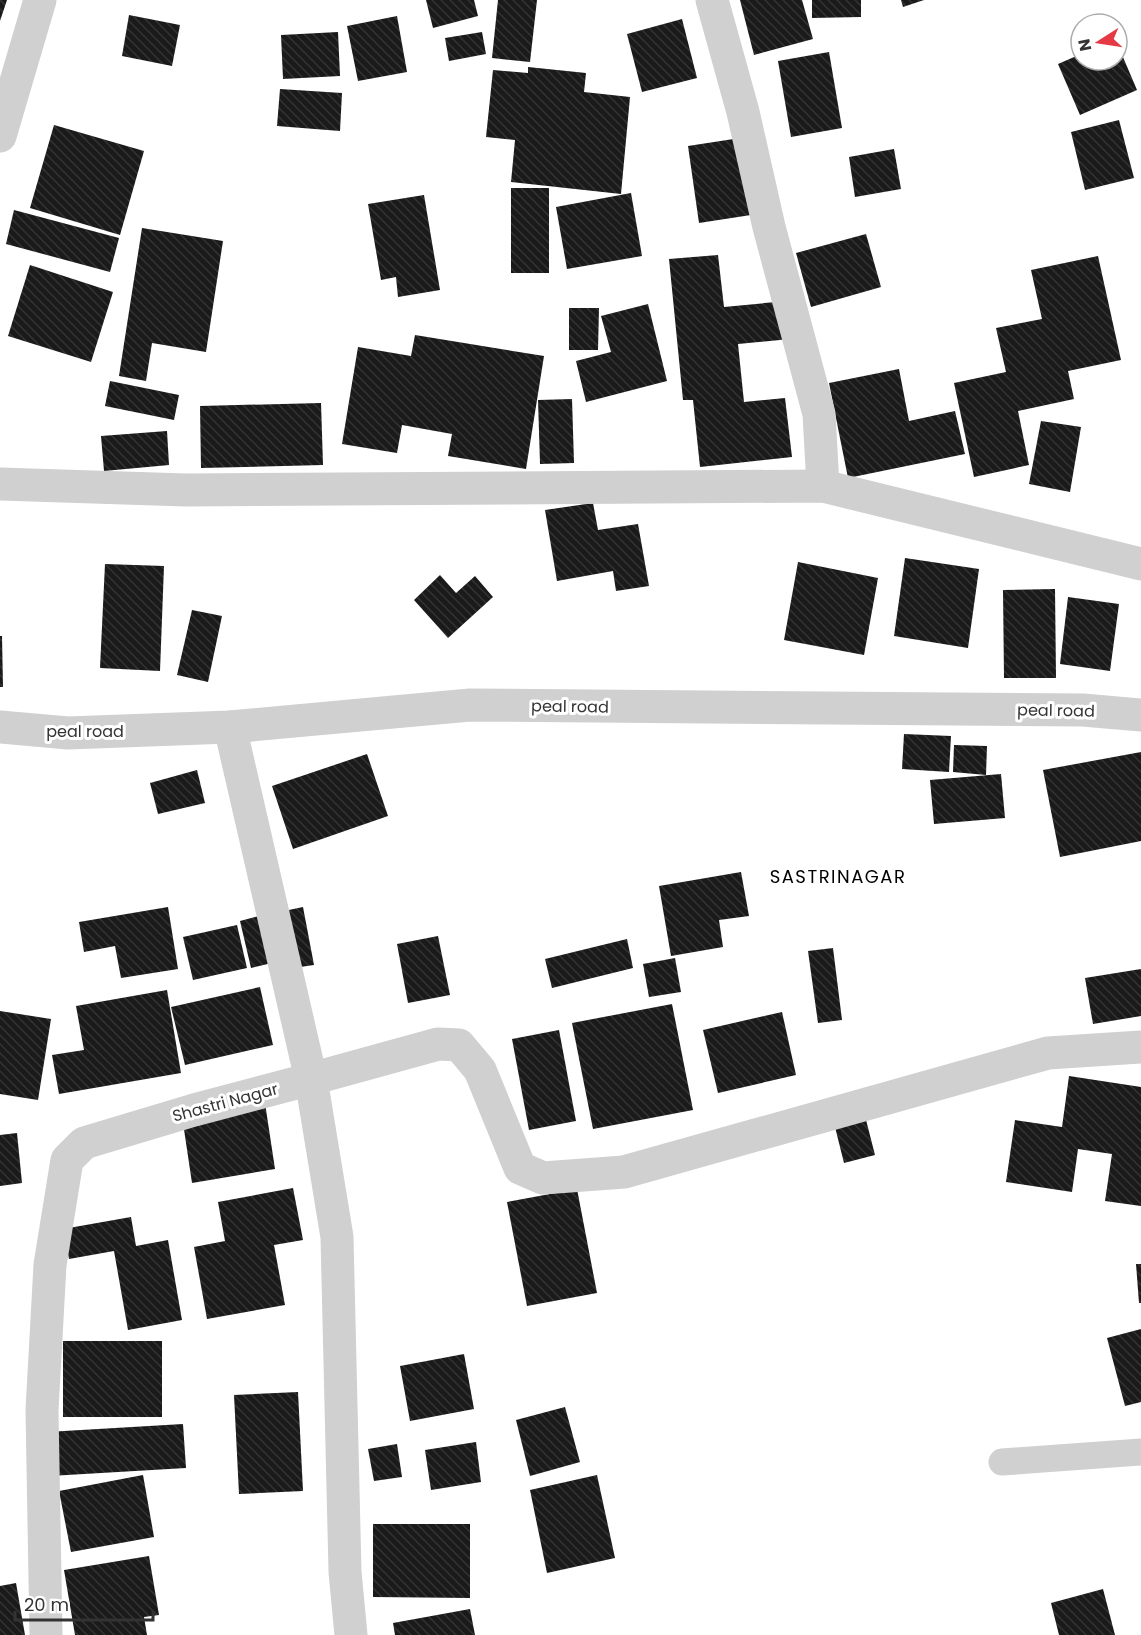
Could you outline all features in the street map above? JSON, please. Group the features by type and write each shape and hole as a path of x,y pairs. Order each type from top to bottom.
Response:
{"street":[{"path":"0,136 40,0"},
{"path":"712,0 743,112 769,227 819,414 823,486"},
{"path":"0,484 186,490 823,486 1141,564"},
{"name":"peal road","path":"0,727 68,733 230,727 470,705 1083,710 1141,715"},
{"path":"230,727 311,1079 337,1237 345,1572 351,1635"},
{"name":"Shastri Nagar","path":"46,1635 42,1410 50,1265 67,1160 84,1143 194,1110 438,1044 459,1045 480,1070 520,1168 543,1178 624,1172 1048,1053 1141,1047"}],"lane":[{"path":"1002,1462 1141,1452"}],"building":[{"path":"0,0 7,0 0,21"},
{"path":"426,0 474,0 478,16 433,28"},
{"path":"498,0 537,0 530,62 492,58"},
{"path":"740,0 802,0 813,39 754,55"},
{"path":"812,0 861,0 861,17 812,18"},
{"path":"901,0 924,0 903,7"},
{"path":"129,15 180,25 172,66 122,56"},
{"path":"397,16 407,72 358,81 347,26"},
{"path":"682,19 697,78 642,92 627,34"},
{"path":"338,32 340,76 283,79 281,35"},
{"path":"482,32 486,54 449,61 445,38"},
{"path":"829,52 842,128 791,137 778,61"},
{"path":"1069,59 1069,72 1129,71 1137,90 1080,115 1058,64"},
{"path":"528,67 586,73 584,92 630,97 621,194 511,182 515,140 486,137 493,70 528,73"},
{"path":"280,89 342,93 340,131 277,126"},
{"path":"1119,120 1134,178 1085,190 1071,132"},
{"path":"54,125 144,151 120,235 30,208"},
{"path":"740,138 751,215 699,223 688,146"},
{"path":"894,149 901,189 855,197 849,157"},
{"path":"511,188 549,188 549,273 511,273"},
{"path":"631,193 642,256 567,269 556,207"},
{"path":"424,195 440,290 398,297 396,277 381,280 368,204"},
{"path":"14,210 119,238 110,272 6,244"},
{"path":"142,228 223,241 206,352 152,343 146,381 119,376"},
{"path":"866,234 881,287 811,307 796,253"},
{"path":"718,255 724,307 786,301 790,339 738,344 744,402 785,398 792,457 700,467 693,400 683,400 669,259"},
{"path":"1098,256 1121,360 1068,371 1074,399 1018,411 1029,465 974,477 954,383 1006,372 996,328 1042,319 1031,270"},
{"path":"30,265 113,292 91,362 8,336"},
{"path":"648,304 667,381 586,402 576,361 611,352 601,316"},
{"path":"569,308 599,308 598,350 569,350"},
{"path":"415,335 544,356 526,469 448,456 452,434 402,425 397,453 342,444 358,347 411,356"},
{"path":"899,369 909,421 955,411 965,454 848,478 829,383"},
{"path":"110,381 179,395 174,420 105,406"},
{"path":"572,399 574,463 540,464 538,400"},
{"path":"321,403 323,465 201,468 200,406"},
{"path":"1041,421 1081,427 1070,492 1029,484"},
{"path":"167,431 169,465 104,471 101,436"},
{"path":"593,503 598,530 638,524 649,586 616,591 613,571 557,581 545,510"},
{"path":"905,558 979,569 968,648 894,636"},
{"path":"798,562 878,578 864,655 784,640"},
{"path":"105,564 164,566 160,671 100,668"},
{"path":"440,575 456,593 475,576 493,597 448,638 414,600"},
{"path":"1055,589 1056,678 1004,678 1003,590"},
{"path":"1068,597 1119,604 1110,671 1060,664"},
{"path":"192,610 222,616 208,682 177,675"},
{"path":"0,636 2,636 3,687 0,687"},
{"path":"904,734 951,736 949,772 902,769"},
{"path":"954,745 987,746 986,775 953,772"},
{"path":"1141,752 1141,841 1060,857 1043,770"},
{"path":"367,754 388,816 293,849 272,786"},
{"path":"197,770 205,803 158,814 150,783"},
{"path":"1001,774 1005,818 934,824 930,780"},
{"path":"741,872 749,916 719,920 723,947 671,956 659,886"},
{"path":"168,907 178,969 121,978 115,946 84,952 79,922"},
{"path":"303,907 314,965 293,968 284,911"},
{"path":"263,915 276,962 251,968 240,921"},
{"path":"237,925 247,968 193,980 183,937"},
{"path":"438,936 450,995 408,1003 397,944"},
{"path":"627,939 633,968 552,988 545,959"},
{"path":"833,948 842,1020 818,1023 808,951"},
{"path":"675,958 681,992 649,997 643,964"},
{"path":"1141,969 1141,1016 1093,1024 1085,978"},
{"path":"260,987 273,1045 185,1065 171,1007"},
{"path":"167,990 181,1073 59,1094 52,1055 84,1050 76,1006"},
{"path":"672,1004 693,1110 593,1129 572,1023"},
{"path":"0,1011 51,1019 38,1100 0,1094"},
{"path":"782,1012 796,1075 718,1093 703,1030"},
{"path":"559,1030 576,1121 529,1130 512,1039"},
{"path":"1069,1076 1141,1087 1141,1206 1105,1201 1112,1154 1078,1149 1072,1192 1006,1182 1015,1120 1062,1127"},
{"path":"265,1103 275,1169 192,1183 182,1116"},
{"path":"864,1112 875,1155 844,1163 833,1119"},
{"path":"17,1133 22,1183 0,1186 0,1135"},
{"path":"293,1188 303,1240 274,1245 285,1305 207,1319 194,1247 225,1241 218,1202"},
{"path":"577,1189 597,1293 527,1306 507,1202"},
{"path":"131,1217 136,1246 168,1240 182,1320 128,1330 114,1251 69,1259 63,1229"},
{"path":"1136,1264 1141,1264 1141,1303 1139,1303"},
{"path":"1141,1329 1141,1402 1125,1406 1107,1338"},
{"path":"63,1341 162,1341 162,1417 63,1417"},
{"path":"464,1354 474,1409 410,1421 400,1366"},
{"path":"298,1392 303,1491 239,1494 234,1395"},
{"path":"565,1407 580,1462 530,1476 516,1420"},
{"path":"183,1424 186,1468 50,1476 47,1432"},
{"path":"476,1442 481,1482 431,1490 425,1450"},
{"path":"397,1444 402,1477 374,1481 368,1449"},
{"path":"143,1475 154,1537 71,1552 59,1491"},
{"path":"597,1475 615,1558 547,1573 530,1490"},
{"path":"373,1524 470,1524 470,1598 373,1597"},
{"path":"149,1556 159,1615 144,1617 147,1635 75,1635 64,1570"},
{"path":"16,1583 25,1635 0,1635 0,1586"},
{"path":"1103,1589 1115,1635 1059,1635 1051,1603"},
{"path":"470,1609 475,1635 395,1635 393,1623"}],"district":[{"name":"SASTRINAGAR","path":"838,877"}]}
